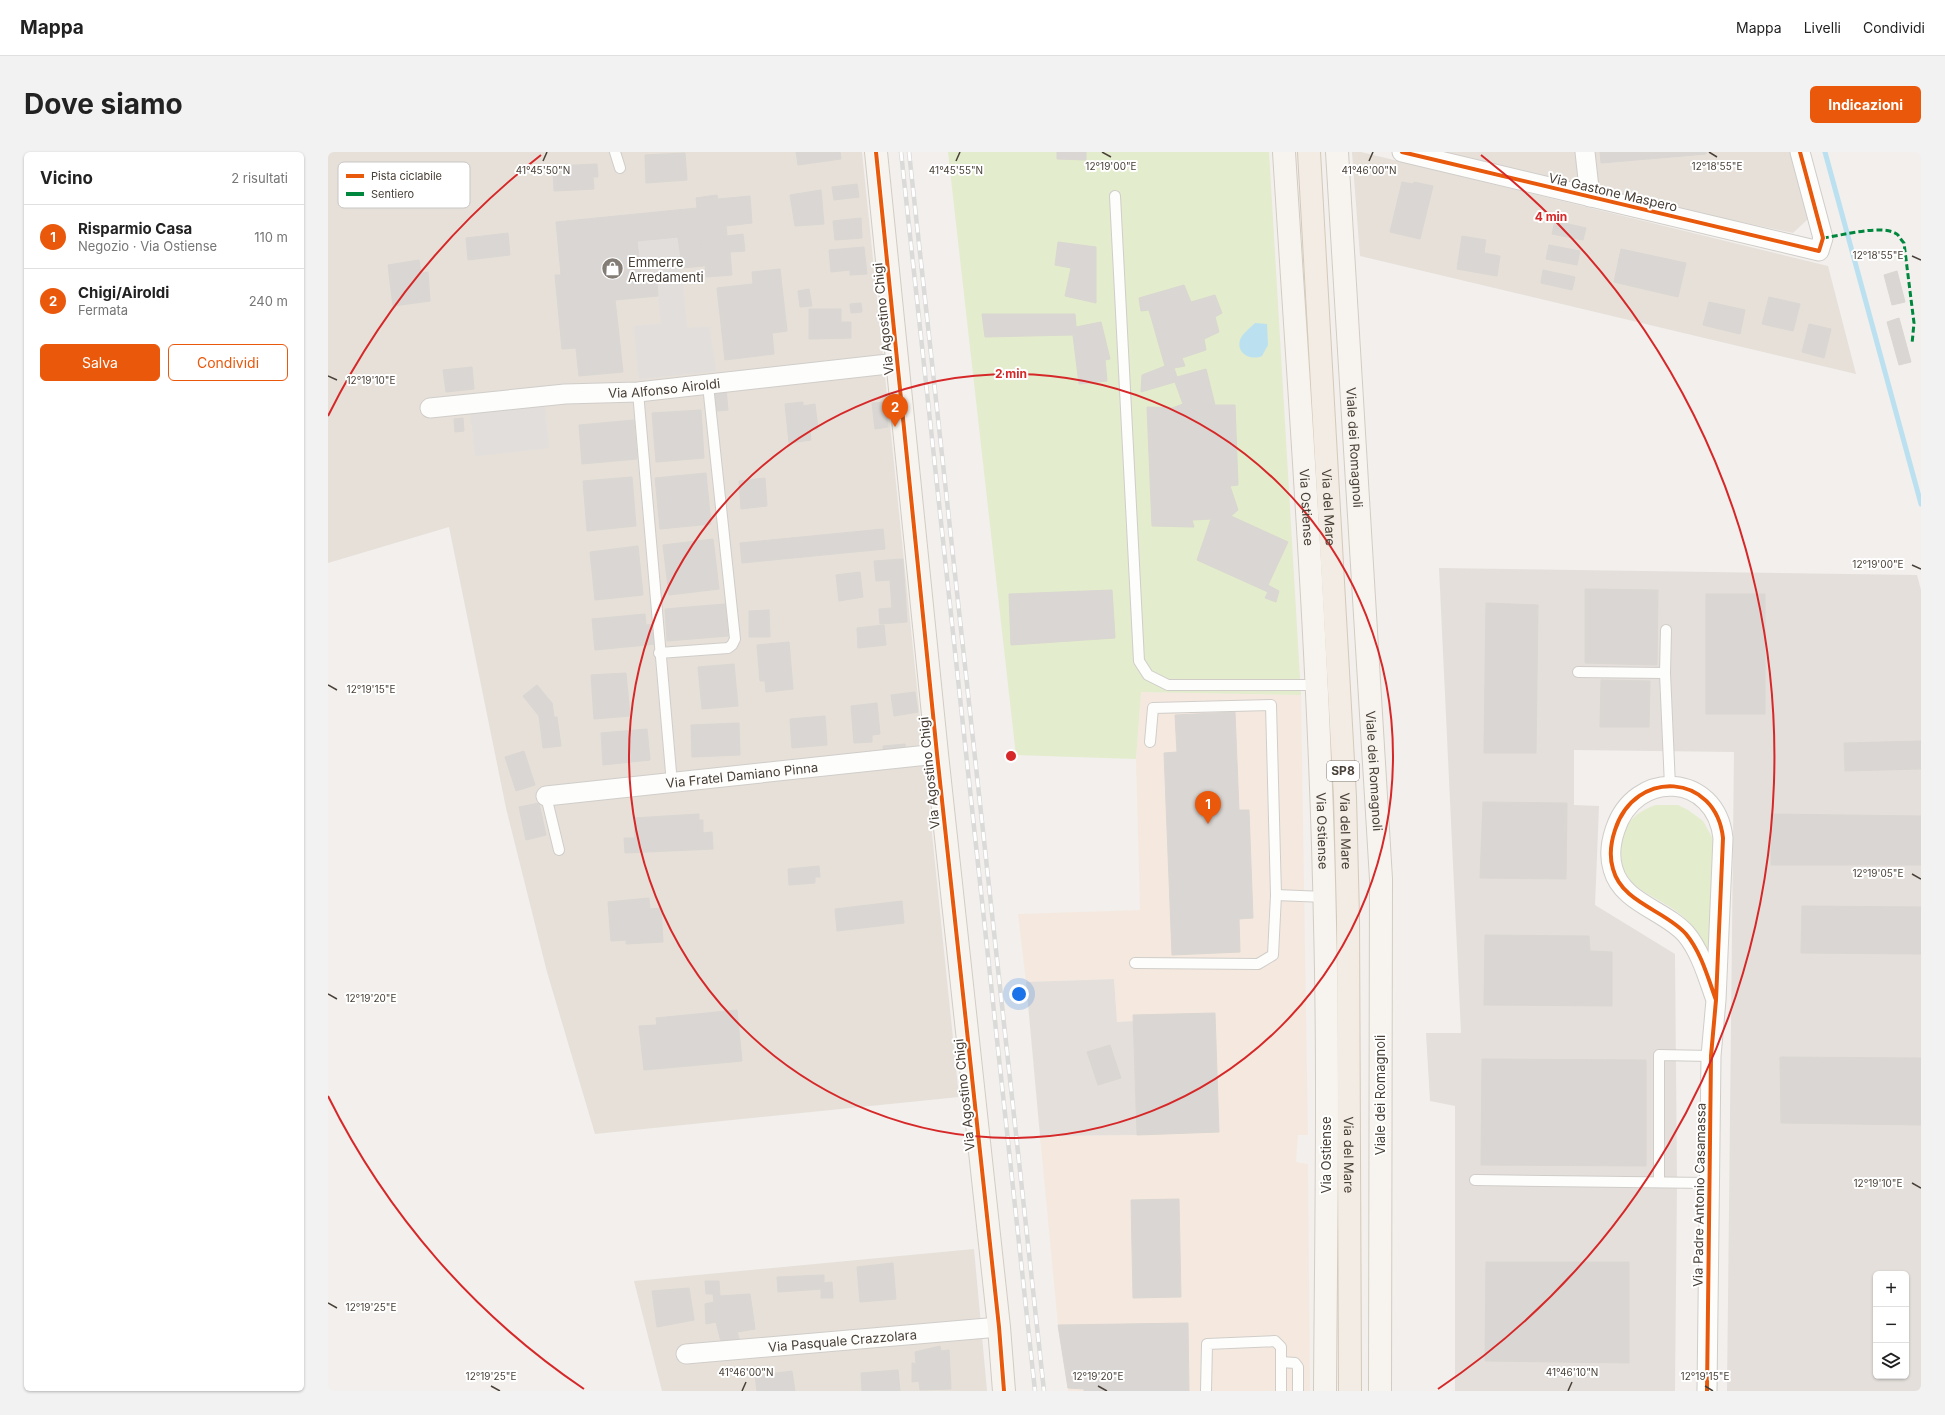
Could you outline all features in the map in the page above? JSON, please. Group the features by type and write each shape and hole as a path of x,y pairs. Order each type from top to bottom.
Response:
{"main road":[{"name":"Via Agostino Chigi","path":"876,152 937,754 999,1327 1004,1391"},
{"name":"Via Ostiense","path":"1284,152 1317,685 1324,897 1325,1391"},
{"name":"Via del Mare","path":"1309,152 1345,797 1348,924 1350,1391"},
{"name":"Viale dei Romagnoli","path":"1336,152 1381,872 1380,1391"}],"street":[{"name":"Via Gastone Maspero","path":"1402,152 1819,251 1823,238 1800,152"},
{"path":"1585,152 1590,197"},
{"name":"Via Alfonso Airoldi","path":"430,408 565,394 638,392 897,363"},
{"name":"Via Fratel Damiano Pinna","path":"546,796 672,784 937,754"},
{"name":"Via Padre Antonio Casamassa","path":"1707,1391 1711,1056 1716,1000 1722,838 1721,824 1716,813 1703,798 1690,791 1670,786 1662,786 1637,796 1625,808 1612,838 1612,867 1615,875 1630,894 1639,902 1673,921 1686,935 1698,955 1716,1000"},
{"name":"Via Pasquale Crazzolara","path":"686,1354 999,1327"}],"lane":[{"path":"615,152 620,168"},
{"path":"1115,196 1139,661 1148,675 1168,685 1317,685"},
{"path":"660,653 728,648 735,639 708,384"},
{"path":"638,392 672,784"},
{"path":"1666,630 1664,673 1670,786"},
{"path":"1578,672 1664,673"},
{"path":"1134,963 1258,964 1273,955 1276,896 1271,704 1153,708 1150,742"},
{"path":"546,796 559,850"},
{"path":"1276,896 1324,897"},
{"path":"1659,1182 1659,1055 1711,1056"},
{"path":"1475,1180 1709,1183"},
{"path":"1206,1391 1207,1344 1275,1341 1281,1348 1281,1391"},
{"path":"1281,1362 1295,1362 1298,1367 1298,1391"}],"shaded area":[{"path":"328,152 862,152 959,1097 595,1134 547,972 506,808 449,527 328,563"},
{"path":"1352,152 1361,152 1828,266 1856,374 1360,256"},
{"path":"1441,152 1791,152 1808,219 1793,233 1664,206"},
{"path":"678,237 687,328 709,327 716,371 639,379 634,326 661,324 657,282 642,284 637,241"},
{"path":"544,403 549,448 475,456 470,411"},
{"path":"1439,568 1917,575 1921,590 1921,1391 1727,1391 1734,752 1574,750 1574,805 1599,806 1595,905 1675,954 1677,1183 1675,1391 1455,1391 1455,1106 1430,1101 1426,1033 1461,1033"},
{"path":"1141,692 1301,695 1308,1135 1298,1135 1296,1162 1308,1164 1310,1391 1068,1391 1058,1325 1040,1136 1137,1135 1133,1021 1117,1022 1114,979 1026,982 1018,914 1140,910 1136,759"},
{"path":"1114,979 1117,1022 1133,1021 1137,1135 1040,1136 1026,982"},
{"path":"974,1249 987,1391 662,1391 634,1281"}],"green space":[{"path":"948,152 1269,152 1301,695 1141,692 1136,759 1016,755"},
{"path":"1656,805 1678,805 1688,810 1703,821 1713,839 1710,959 1698,935 1689,922 1677,912 1631,881 1624,870 1621,856 1623,837 1627,826 1635,816"}],"water":[{"path":"1255,323 1267,324 1268,345 1262,356 1254,358 1243,353 1239,345 1242,336"}],"building":[{"path":"796,152 840,152 841,159 798,165"},
{"path":"1057,152 1086,152 1086,160 1057,159"},
{"path":"1600,152 1706,152 1706,154 1601,163"},
{"path":"685,153 687,180 646,183 645,155"},
{"path":"597,164 598,177 593,177 594,189 554,191 553,166"},
{"path":"1402,182 1413,184 1414,182 1433,186 1420,239 1390,232"},
{"path":"857,184 859,197 834,200 832,187"},
{"path":"821,190 824,224 795,226 790,195"},
{"path":"717,195 718,199 750,196 752,223 726,226 727,236 743,234 745,251 730,252 732,275 706,277 705,265 703,266 696,198"},
{"path":"697,208 703,266 682,268 678,237 637,241 642,284 657,282 658,296 615,300 623,372 579,376 576,348 562,349 555,275 561,275 556,222"},
{"path":"861,218 862,238 835,240 833,221"},
{"path":"1555,221 1586,228 1583,240 1552,234"},
{"path":"508,233 510,255 468,260 466,238"},
{"path":"1462,236 1486,240 1484,253 1500,256 1497,276 1457,269"},
{"path":"1058,242 1096,247 1096,303 1065,296 1071,268 1055,265"},
{"path":"1549,245 1580,251 1577,265 1546,259"},
{"path":"864,247 867,274 850,275 850,270 831,272 829,250"},
{"path":"1621,249 1686,263 1678,297 1614,282"},
{"path":"419,260 421,273 428,272 430,301 393,306 388,265"},
{"path":"780,269 787,331 772,333 774,354 725,360 717,288 753,284 752,272"},
{"path":"1543,270 1575,277 1572,290 1541,283"},
{"path":"1897,271 1905,302 1892,305 1884,275"},
{"path":"1184,285 1191,302 1215,295 1222,313 1215,317 1219,332 1204,339 1206,350 1182,358 1185,366 1174,368 1177,377 1206,369 1215,405 1235,405 1238,485 1230,486 1238,510 1231,516 1288,542 1268,585 1279,591 1276,602 1265,598 1268,592 1197,560 1211,519 1192,520 1194,527 1152,526 1147,407 1172,408 1183,404 1175,382 1141,392 1142,375 1165,366 1149,310 1141,311 1139,298"},
{"path":"809,289 812,306 800,307 798,291"},
{"path":"1769,297 1800,304 1793,331 1762,324"},
{"path":"1709,302 1745,310 1740,334 1703,325"},
{"path":"861,303 862,312 851,313 850,304"},
{"path":"809,309 841,309 841,322 851,322 851,338 809,339"},
{"path":"982,314 1075,314 1076,327 1101,322 1110,359 1105,360 1107,381 1079,384 1073,335 985,337"},
{"path":"1899,318 1911,362 1899,365 1887,322"},
{"path":"1809,324 1831,329 1824,358 1802,352"},
{"path":"472,367 474,389 446,392 443,370"},
{"path":"726,389 728,410 717,411 715,391"},
{"path":"803,402 803,406 815,404 818,429 810,430 811,440 789,443 785,404"},
{"path":"885,402 888,427 875,429 872,403"},
{"path":"701,410 704,458 656,462 652,413"},
{"path":"463,418 464,431 455,432 454,419"},
{"path":"634,420 637,459 582,464 579,425"},
{"path":"706,473 711,524 660,529 655,478"},
{"path":"632,477 636,526 587,531 583,481"},
{"path":"765,478 767,506 741,509 739,481"},
{"path":"883,529 885,549 742,563 740,543"},
{"path":"713,539 719,589 669,595 663,545"},
{"path":"638,546 643,595 595,600 590,552"},
{"path":"903,559 907,622 880,624 879,609 892,608 890,580 876,581 874,561"},
{"path":"860,572 863,597 839,601 836,575"},
{"path":"1585,589 1658,590 1657,665 1585,663"},
{"path":"1112,590 1115,638 1011,645 1009,594"},
{"path":"1706,594 1765,594 1765,714 1706,714"},
{"path":"1486,603 1538,605 1536,753 1484,753"},
{"path":"725,604 728,636 667,641 665,609"},
{"path":"769,610 770,637 749,637 749,611"},
{"path":"645,614 646,625 654,624 656,644 595,650 592,619"},
{"path":"884,625 886,645 858,648 857,628"},
{"path":"789,642 793,689 766,692 765,681 760,681 757,645"},
{"path":"734,664 738,706 702,709 698,667"},
{"path":"626,673 630,716 594,719 591,675"},
{"path":"1601,680 1650,681 1649,727 1600,727"},
{"path":"537,685 552,703 554,717 557,717 561,746 543,748 539,716 523,696"},
{"path":"915,692 918,712 894,716 891,695"},
{"path":"877,703 880,734 872,735 872,742 854,743 851,706"},
{"path":"1235,712 1239,810 1249,810 1253,918 1239,919 1240,952 1172,955 1164,753 1177,752 1175,715"},
{"path":"825,716 827,745 792,748 790,719"},
{"path":"739,723 740,755 692,757 691,725"},
{"path":"647,729 650,760 603,765 601,733"},
{"path":"1921,741 1921,769 1845,771 1844,743"},
{"path":"905,744 906,753 884,755 883,746"},
{"path":"524,751 535,785 516,791 505,757"},
{"path":"1483,802 1567,803 1566,879 1480,878"},
{"path":"539,803 546,835 526,840 519,807"},
{"path":"699,814 699,820 703,820 703,833 712,832 713,849 625,853 624,838 635,838 634,818"},
{"path":"1771,814 1921,816 1921,865 1771,865"},
{"path":"819,866 820,877 815,877 815,883 789,885 788,869"},
{"path":"649,898 650,909 661,908 663,942 626,944 626,940 611,941 608,902"},
{"path":"902,901 904,923 837,931 835,909"},
{"path":"1802,906 1921,907 1921,954 1801,953"},
{"path":"1485,935 1589,936 1590,951 1612,952 1612,1006 1484,1005"},
{"path":"737,1010 742,1061 644,1070 639,1026 657,1025 656,1018"},
{"path":"1215,1013 1219,1132 1137,1135 1133,1015"},
{"path":"1110,1045 1121,1078 1098,1085 1087,1052"},
{"path":"1780,1057 1921,1058 1921,1125 1781,1123"},
{"path":"1482,1059 1646,1060 1646,1166 1481,1165"},
{"path":"1179,1199 1181,1297 1133,1298 1131,1200"},
{"path":"1486,1262 1629,1262 1629,1363 1485,1361"},
{"path":"893,1263 896,1299 860,1302 857,1267"},
{"path":"824,1275 824,1283 832,1282 833,1298 821,1298 821,1289 778,1292 777,1277"},
{"path":"705,1281 719,1281 720,1296 750,1294 755,1329 737,1332 740,1342 721,1342 716,1322 706,1324 705,1304 714,1302 713,1294 706,1294"},
{"path":"689,1288 694,1320 657,1327 652,1291"},
{"path":"1188,1323 1189,1391 1084,1391 1084,1389 1068,1388 1058,1325"},
{"path":"940,1346 941,1351 949,1350 951,1389 920,1390 919,1381 912,1382 912,1363 916,1364 915,1352"},
{"path":"898,1370 900,1391 862,1391 861,1373"},
{"path":"792,1371 795,1391 757,1391 755,1376"}],"waterway":[{"path":"1825,152 1921,504"}],"railway":[{"path":"901,152 1035,1391"},
{"path":"909,152 1044,1391"}],"marked path":[{"path":"1823,238 1873,230 1883,230 1898,235 1904,243 1914,323 1912,344"}],"cycle path":[{"path":"876,152 937,754 999,1327 1004,1391"},
{"path":"1402,152 1819,251 1823,238 1800,152"},
{"path":"1707,1391 1711,1056 1716,1000 1723,838 1717,816 1706,801 1691,791 1674,786 1656,788 1639,796 1625,810 1612,839 1611,854 1613,869 1618,881 1625,890 1645,905 1667,918 1686,934 1700,957 1716,1000"}],"place":[{"name":"Emmerre Arredamenti","path":"613,269"},
{"name":"Chigi/Airoldi","path":"895,427"},
{"name":"Risparmio Casa","path":"1208,824"}]}
